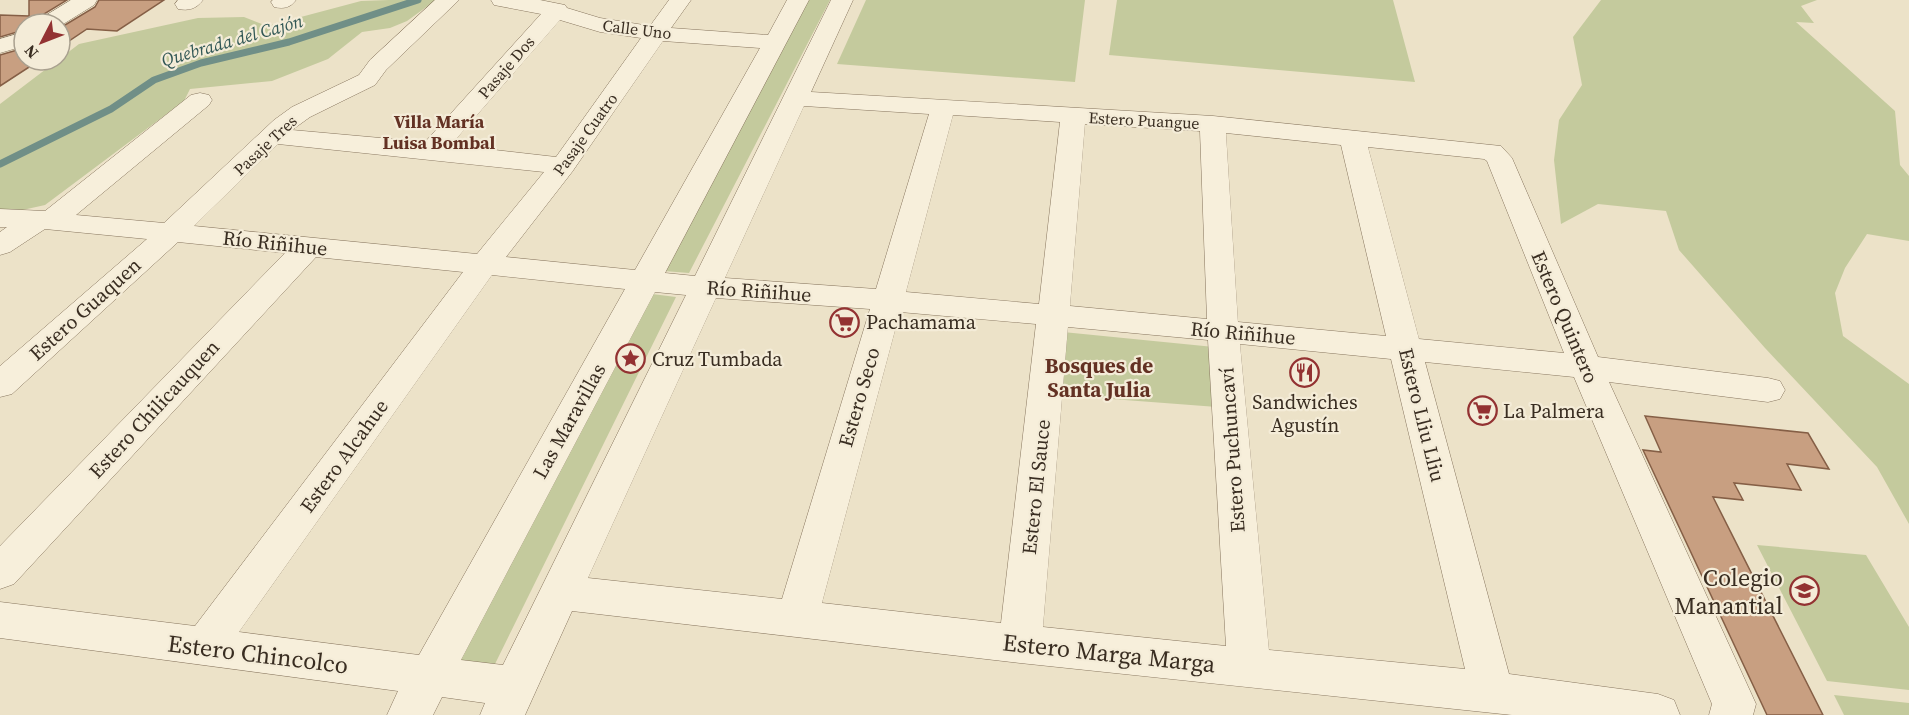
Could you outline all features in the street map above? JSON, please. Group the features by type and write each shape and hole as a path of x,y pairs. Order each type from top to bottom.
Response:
{"street":[{"path":"67,12 86,0"},
{"name":"Pasaje Tres","path":"171,233 301,112 367,80 378,65 448,0"},
{"name":"Calle Uno","path":"502,0 538,4 600,25 657,33 775,42"},
{"name":"Pasaje Cuatro","path":"484,265 563,166 680,0"},
{"name":"Las Maravillas","path":"409,715 798,0"},
{"path":"509,701 842,0"},
{"name":"Pasaje Dos","path":"432,151 556,10"},
{"name":"Estero Puangue","path":"795,98 1213,124 1492,152"},
{"path":"0,246 25,227 45,220 200,100"},
{"name":"Estero Seco","path":"797,619 886,300 944,107"},
{"name":"Estero El Sauce","path":"1020,644 1073,116"},
{"name":"Estero Puchuncaví","path":"1213,124 1223,331 1249,668"},
{"path":"273,136 563,166"},
{"name":"Estero Lliu Lliu","path":"1352,138 1492,692"},
{"name":"Estero Quintero","path":"1492,152 1499,158 1586,367 1734,704 1731,715"},
{"name":"Río Riñihue","path":"0,218 45,220 705,287 886,300 1223,331 1586,367 1768,390"},
{"name":"Estero Guaquen","path":"0,385 171,233"},
{"name":"Estero Chilicauquen","path":"0,572 308,247"},
{"name":"Estero Alcahue","path":"204,647 484,265"},
{"name":"Estero Marga Marga","path":"560,592 1020,644 1492,692 1658,715"},
{"name":"Estero Chincolco","path":"0,620 430,676 509,701"}],"green space":[{"path":"436,0 407,21 390,28 362,32 328,59 272,81 190,89 184,101 45,205 0,215 0,104 42,72 72,72 72,49 79,44 198,18 244,17 267,26 361,1"},
{"path":"807,0 830,0 689,273 664,271"},
{"path":"866,0 1085,0 1075,82 837,64"},
{"path":"1117,0 1393,0 1415,82 1109,55"},
{"path":"1601,0 1817,0 1801,6 1814,23 1796,22 1895,111 1900,165 1909,176 1909,241 1867,234 1845,268 1835,293 1843,336 1909,384 1909,524 1877,467 1765,348 1679,250 1666,211 1598,204 1561,224 1554,160 1559,120 1582,85 1573,37"},
{"path":"652,294 676,297 494,666 457,663"},
{"path":"1063,332 1214,347 1217,407 1059,395"},
{"path":"1757,545 1866,555 1909,627 1909,690 1827,681"},
{"path":"1834,695 1909,703 1909,715 1844,715"}],"building":[{"path":"29,0 67,0 47,12 29,12"},
{"path":"99,0 164,0 117,31 87,29 72,39 72,21 95,7"},
{"path":"0,15 12,15 12,34 0,37"},
{"path":"12,52 12,72 22,72 0,86 0,55"},
{"path":"1645,416 1808,433 1829,469 1787,464 1801,490 1734,483 1743,500 1713,497 1823,715 1767,715 1643,450 1661,452"}],"waterway":[{"name":"Quebrada del Cajón","path":"0,164 111,109 154,80 201,63 289,42 418,0"}],"place":[{"name":"Pachamama","path":"845,322"},
{"name":"Cruz Tumbada","path":"631,359"},
{"name":"Sandwiches Agustín","path":"1305,372"},
{"name":"La Palmera","path":"1482,411"},
{"name":"Colegio Manantial","path":"1804,591"}],"district":[{"name":"Villa María Luisa Bombal","path":"439,131"},
{"name":"Bosques de Santa Julia","path":"1099,377"}]}
